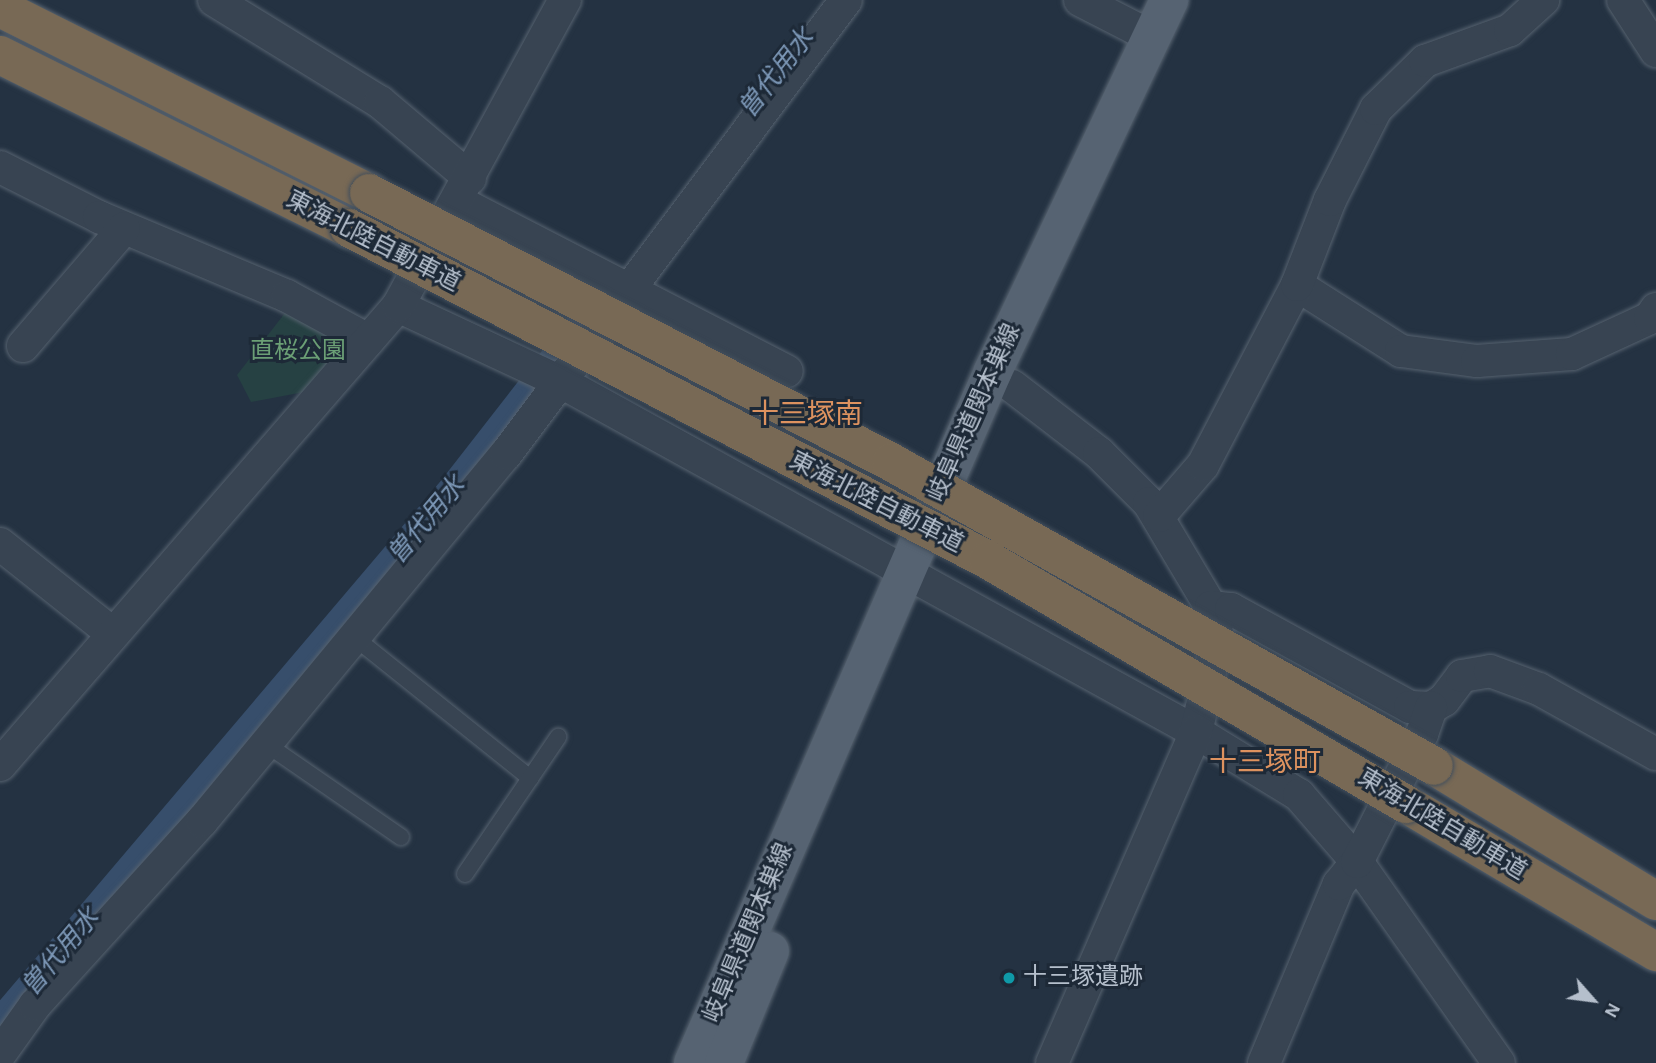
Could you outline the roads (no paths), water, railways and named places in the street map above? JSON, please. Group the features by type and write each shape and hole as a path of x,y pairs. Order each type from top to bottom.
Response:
{"highway":[{"name":"東海北陸自動車道","path":"0,8 369,193 891,462 1434,766 1656,901"},
{"name":"東海北陸自動車道","path":"0,55 349,228 988,561 1656,952"}],"main road":[{"name":"岐阜県道関本巣線","path":"694,1063 914,579 1169,0"},
{"name":"岐阜県道関本巣線","path":"723,1063 914,579 1012,386 1194,0"}],"street":[{"path":"214,0 380,102 464,190 627,287 787,371"},
{"path":"0,765 398,306 464,190 565,0"},
{"path":"0,1054 35,1005 266,744 563,383 627,287 846,0"},
{"path":"1080,0 1152,37"},
{"path":"1158,516 1203,465 1297,285 1330,200 1376,109 1425,61 1510,30 1543,0"},
{"path":"1623,0 1656,51"},
{"path":"0,167 124,228 287,296 368,340"},
{"path":"23,346 124,228"},
{"path":"1297,285 1401,351 1477,361 1572,354 1650,318 1656,309"},
{"path":"398,306 563,383 914,579 1196,732 1299,794 1357,862 1473,1049 1499,1063"},
{"path":"1012,386 1099,453 1158,516 1210,607 1218,637 1196,732 1052,1063"},
{"path":"0,544 113,634"},
{"path":"1210,607 1231,610 1410,707 1431,708"},
{"path":"1264,1063 1339,884 1357,862 1422,734 1431,708 1462,676 1490,671 1539,689 1656,754"}],"lane":[{"path":"354,637 530,778"},
{"path":"465,874 558,737"},
{"path":"266,744 401,837"}],"waterway":[{"name":"曽代用水","path":"0,1025 450,495 608,292"}],"place":[{"name":"十三塚遺跡","path":"1009,978"}],"district":[{"name":"十三塚南","path":"807,415"},
{"name":"十三塚町","path":"1265,763"}],"park label":[{"name":"直桜公園","path":"298,352"}]}
